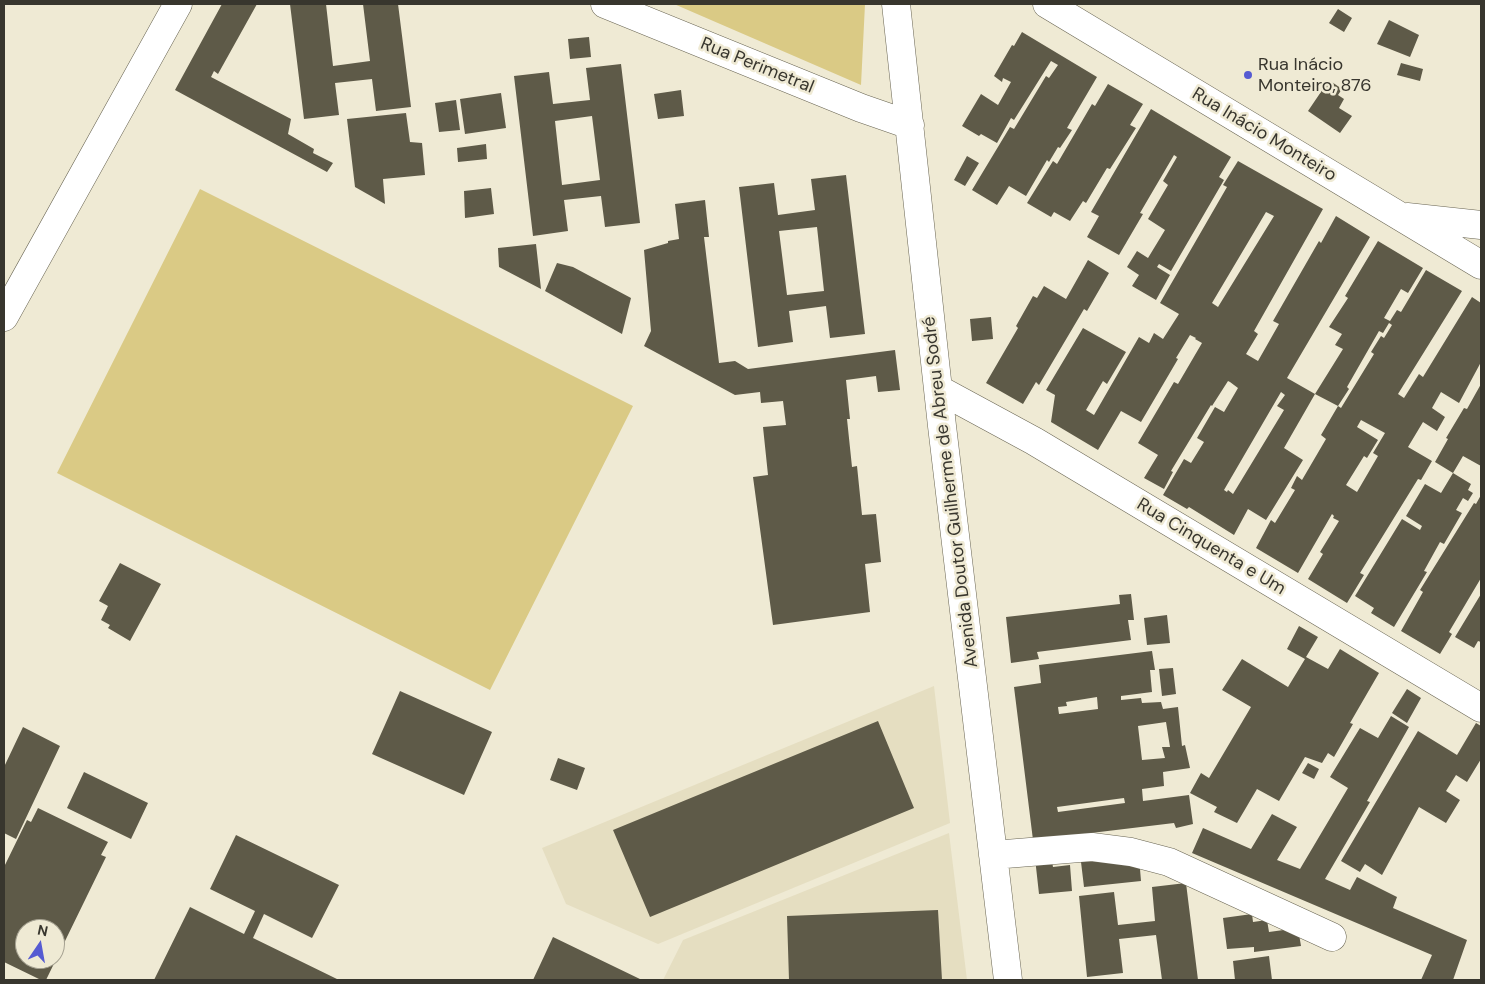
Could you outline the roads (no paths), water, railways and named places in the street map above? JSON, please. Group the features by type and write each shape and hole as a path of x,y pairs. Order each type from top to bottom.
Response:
{"street":[{"path":"4,317 178,4"},
{"name":"Rua Perimetral","path":"605,4 844,101 910,124"},
{"name":"Avenida Doutor Guilherme de Abreu Sodré","path":"896,4 938,389 1008,980"},
{"name":"Rua Inácio Monteiro","path":"1047,4 1481,265"},
{"path":"1398,216 1481,224"},
{"name":"Rua Cinquenta e Um","path":"938,389 1034,442 1481,708"},
{"path":"993,854 1092,847 1131,852 1169,862 1332,937"}],"place":[{"name":"Rua Inácio Monteiro, 876","path":"1248,75"}]}
